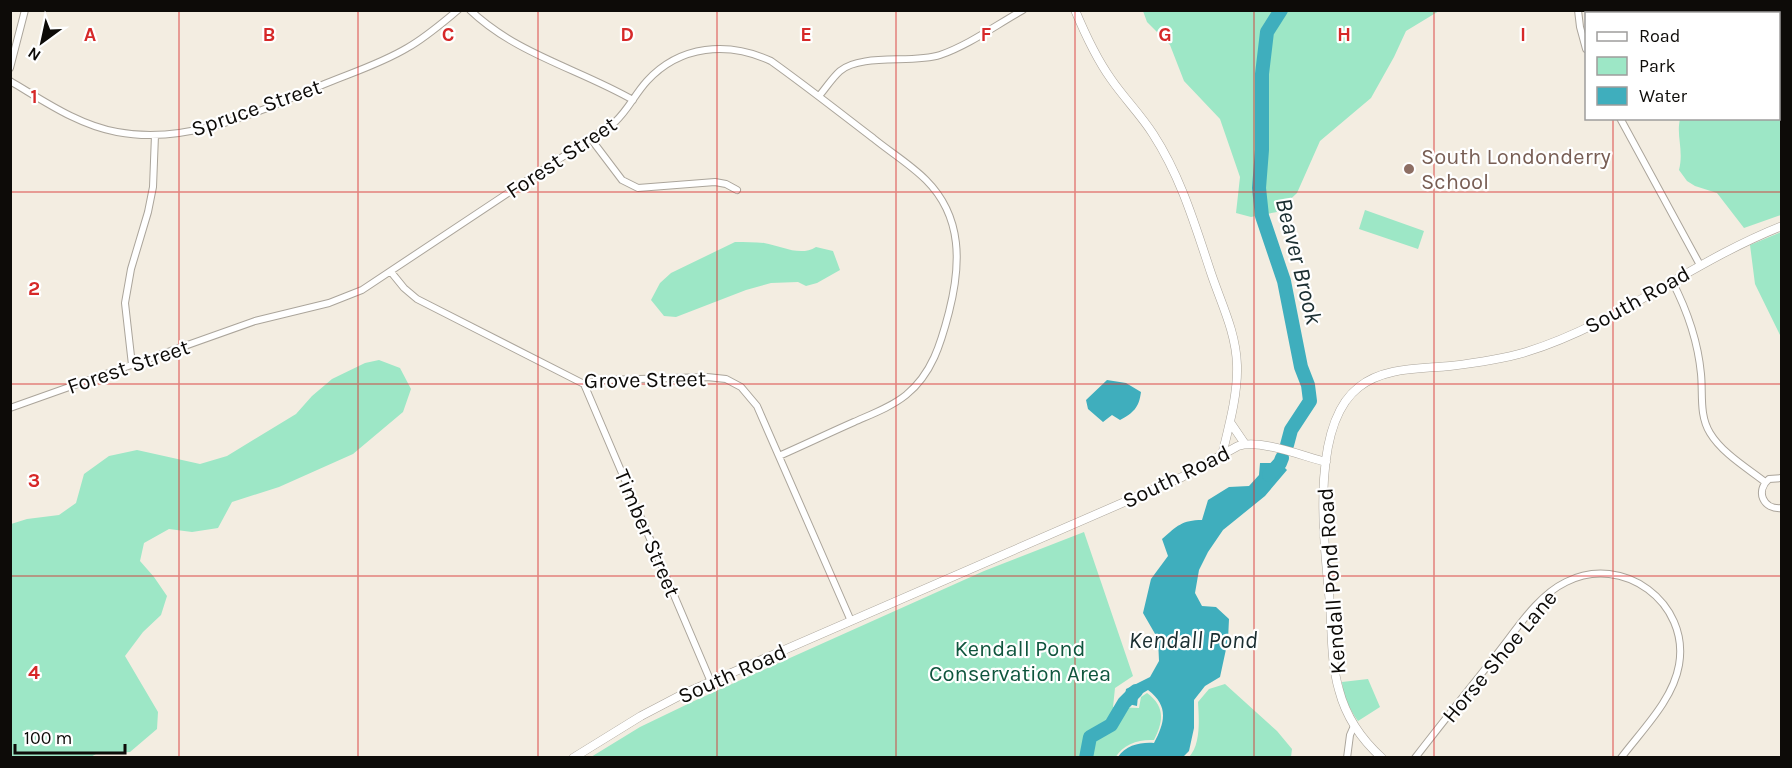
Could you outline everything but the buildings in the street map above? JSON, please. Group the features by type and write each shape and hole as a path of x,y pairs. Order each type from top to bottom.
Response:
{"street":[{"path":"10,68 25,10"},
{"name":"Spruce Street","path":"10,81 84,122 116,132 155,135 196,131 268,107 386,59 418,42 458,10"},
{"path":"470,10 507,38 529,51 633,100"},
{"path":"819,96 847,66 864,62 940,55 1023,10"},
{"path":"1075,10 1093,49 1110,78 1152,132 1170,161 1199,232 1236,344 1238,367 1230,422 1221,455"},
{"path":"1578,10 1585,43"},
{"name":"Forest Street","path":"10,408 255,321 346,297 391,272 615,122 659,69 689,53 722,48 739,50 771,61 914,169 938,193 947,207 953,223 958,257 957,274 941,340 928,372 917,386 889,406 779,456"},
{"path":"1621,120 1700,265"},
{"path":"132,365 125,303 131,269 153,187 155,135"},
{"path":"591,139 622,180 638,188 715,182 726,184 737,190"},
{"name":"South Road","path":"573,758 641,716 711,682 1182,477 1245,444 1258,445 1326,462 1337,415 1348,396 1366,381 1390,372 1473,363 1523,353 1563,339 1752,238 1782,226"},
{"name":"Grove Street","path":"391,272 417,299 584,384 604,380 690,376 726,379 741,387 753,399 851,621"},
{"path":"1672,282 1688,317 1695,340 1701,374 1703,412 1709,431 1721,446 1766,482"},
{"name":"Timber Street","path":"584,384 711,682"},
{"path":"1230,422 1245,444"},
{"name":"Kendall Pond Road","path":"1326,462 1323,524 1338,688 1354,726 1382,758"},
{"path":"1782,478 1774,477 1766,482 1762,491 1764,501 1772,507 1782,508"},
{"name":"Horse Shoe Lane","path":"1415,758 1540,602 1566,582 1599,573 1633,580 1654,594 1666,607 1674,622 1680,647 1679,664 1671,689 1653,717 1621,758"},
{"path":"1347,758 1350,735 1354,726"}],"green space":[{"path":"1143,10 1439,11 1406,31 1371,98 1320,141 1297,193 1277,212 1251,217 1236,213 1240,177 1220,119 1184,81 1170,45 1147,22"},
{"path":"1712,10 1781,11 1781,215 1744,228 1717,193 1695,186 1687,181 1679,170 1680,120 1780,120 1780,12 1711,12"},
{"path":"1365,210 1424,231 1418,249 1359,229"},
{"path":"1781,232 1781,337 1755,284 1750,245"},
{"path":"735,242 764,243 797,251 816,247 833,251 840,270 817,283 806,286 798,282 771,283 746,290 676,317 664,316 651,300 660,283 671,273"},
{"path":"379,360 400,368 411,389 403,412 353,454 279,487 232,502 218,528 192,532 169,529 144,543 140,561 167,596 161,615 143,632 125,656 158,712 157,729 130,752 96,754 89,758 11,757 11,524 27,519 59,515 76,503 84,474 109,456 137,450 200,464 227,456 296,414 332,379 365,363"},
{"name":"Kendall Pond Conservation Area","path":"1084,532 1133,676 1115,688 1113,707 1139,708 1141,697 1147,693 1157,704 1161,715 1154,740 1132,743 1122,749 1115,758 591,757 640,727 694,701 984,571"},
{"path":"1368,679 1380,707 1358,721 1347,703 1342,682"},
{"path":"1225,684 1277,731 1292,749 1291,757 1189,757 1196,745 1199,723 1198,702 1209,689"}],"water":[{"path":"1107,380 1126,383 1141,392 1139,402 1132,412 1120,420 1112,415 1103,422 1088,409 1086,400"},
{"name":"Kendall Pond","path":"1260,463 1280,463 1287,470 1265,496 1223,530 1199,570 1195,593 1202,606 1216,607 1229,619 1228,640 1220,677 1205,686 1194,700 1194,728 1189,751 1183,757 1118,757 1134,745 1154,743 1161,728 1162,708 1155,696 1148,690 1138,696 1137,706 1124,703 1126,689 1150,677 1159,661 1158,639 1143,613 1151,579 1168,556 1162,539 1180,525 1189,521 1202,520 1208,500 1229,487 1249,486 1259,475"}],"waterway":[{"name":"Beaver Brook","path":"1281,10 1267,32 1262,74 1262,150 1259,188 1262,216 1284,281 1310,401 1291,430 1287,445"},
{"name":"Beaver Brook","path":"1269,475 1282,458"},
{"name":"Beaver Brook","path":"1086,758 1090,737 1111,725 1124,703 1136,691"}],"place":[{"name":"South Londonderry School","path":"1409,169"}]}
